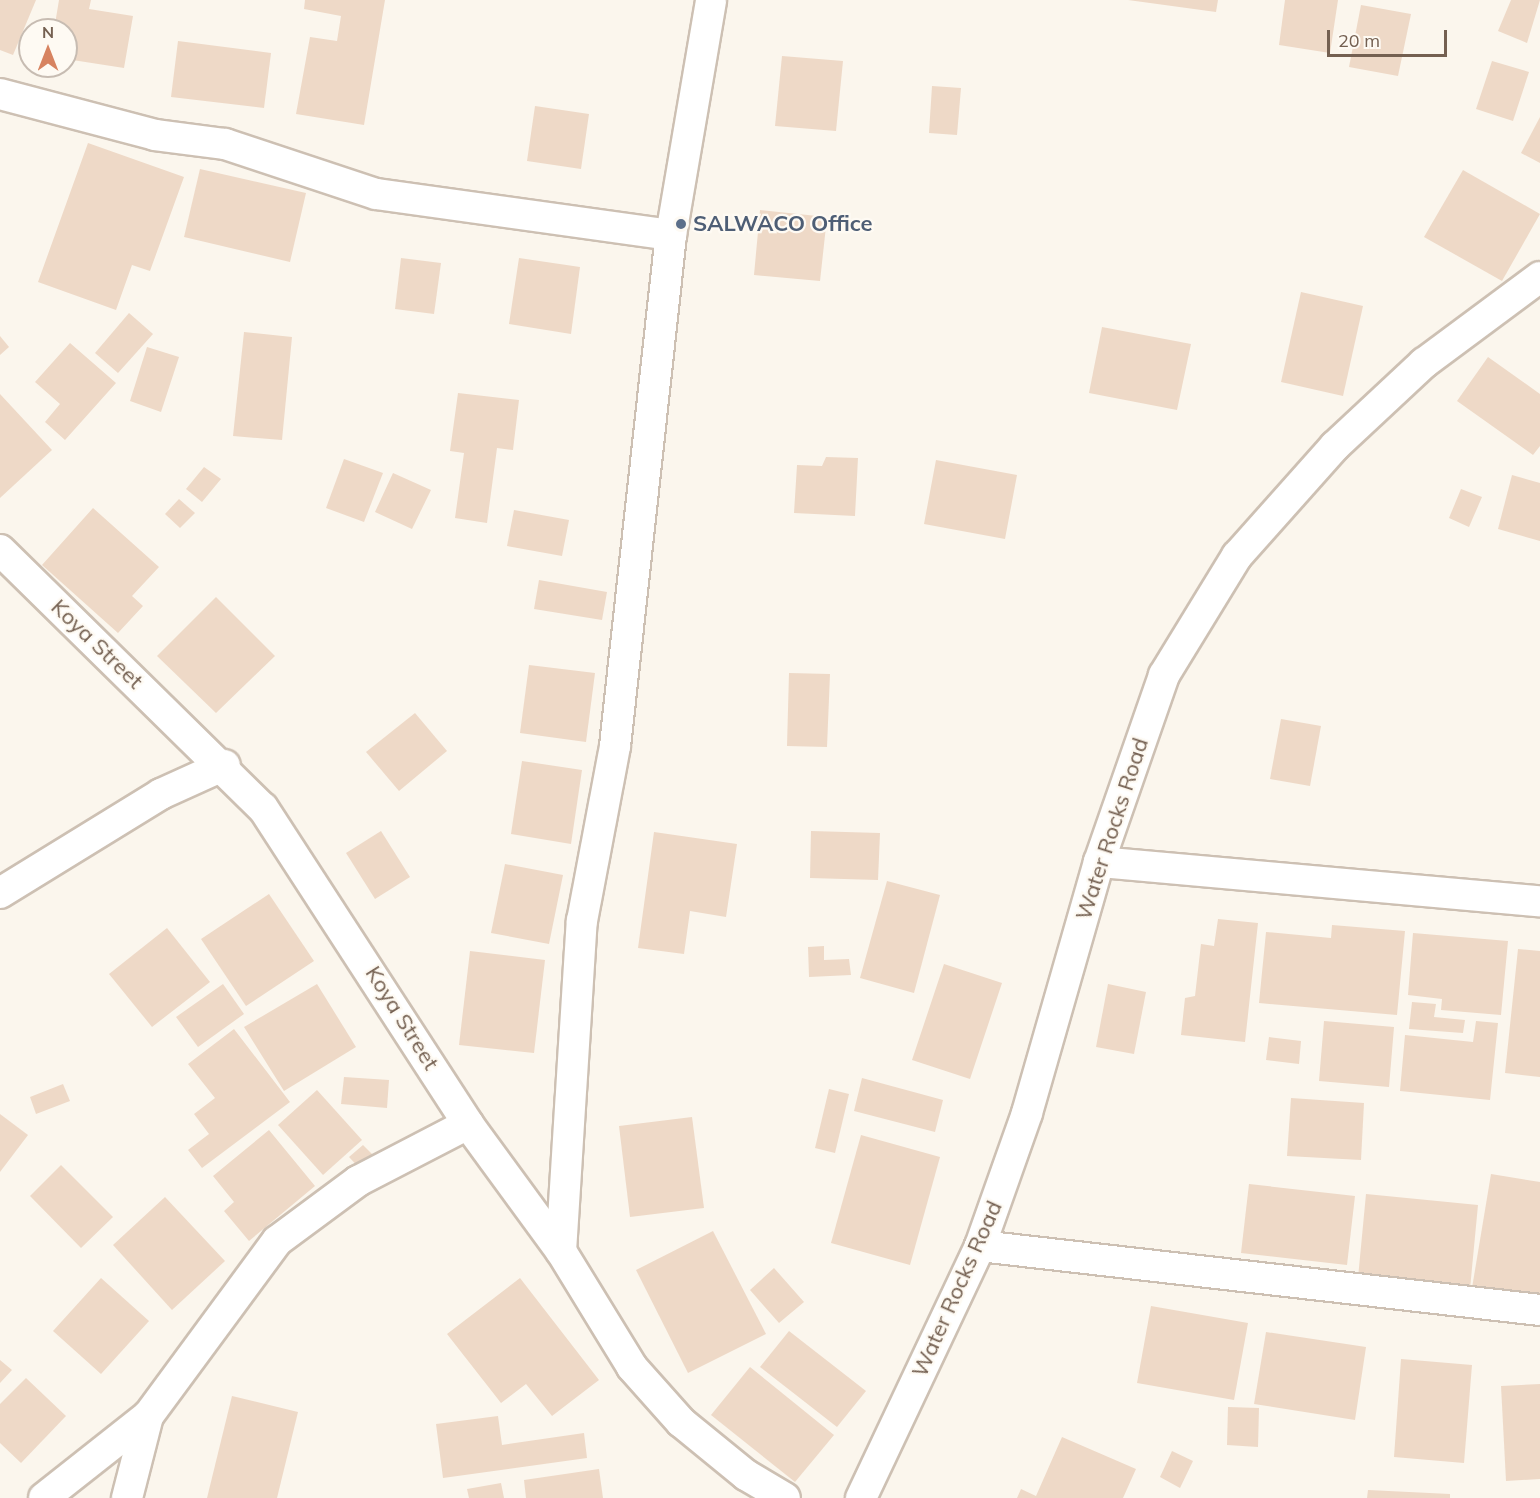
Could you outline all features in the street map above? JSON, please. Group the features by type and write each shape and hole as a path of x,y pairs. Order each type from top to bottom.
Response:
{"street":[{"path":"561,1251 582,921 615,746 671,236 711,0"},
{"path":"0,94 155,135 225,144 376,194 671,236"},
{"name":"Water Rocks Road","path":"861,1498 980,1246 1027,1113 1099,862 1164,675 1237,556 1335,446 1424,363 1540,277"},
{"name":"Koya Street","path":"0,550 225,765 263,808 320,888 468,1124 561,1251 632,1367 681,1422 746,1475 785,1498"},
{"path":"0,893 161,794 225,765"},
{"path":"1099,862 1540,901"},
{"path":"44,1498 148,1416 277,1241 358,1181 468,1124"},
{"path":"980,1246 1540,1310"},
{"path":"127,1498 148,1416"}],"building":[{"path":"0,0 36,0 28,18 18,18 18,43 13,55 0,50"},
{"path":"59,0 91,0 89,9 133,16 124,68 78,61 78,18 56,18"},
{"path":"305,0 385,0 364,125 296,114 310,37 337,41 341,16 304,9"},
{"path":"1128,0 1218,0 1216,12"},
{"path":"1285,0 1338,0 1330,53 1279,45"},
{"path":"1511,0 1540,0 1527,43 1498,31"},
{"path":"1361,5 1411,14 1398,76 1349,67"},
{"path":"178,41 271,53 264,108 171,97"},
{"path":"782,56 843,61 836,131 775,126"},
{"path":"1492,61 1529,72 1513,121 1476,109"},
{"path":"932,86 961,88 957,135 929,133"},
{"path":"535,106 589,114 581,169 527,161"},
{"path":"1540,117 1540,163 1521,153"},
{"path":"88,143 184,177 150,271 132,265 116,310 38,282"},
{"path":"200,169 306,193 290,262 184,237"},
{"path":"1463,170 1540,214 1502,281 1424,237"},
{"path":"760,210 827,217 820,281 754,275"},
{"path":"401,258 441,263 434,314 395,309"},
{"path":"519,258 580,267 571,334 509,324"},
{"path":"1301,292 1363,306 1343,396 1281,382"},
{"path":"129,313 153,334 118,373 95,353"},
{"path":"1102,327 1191,344 1177,410 1089,393"},
{"path":"244,332 292,337 282,440 233,436"},
{"path":"0,336 9,347 0,355"},
{"path":"70,343 116,383 65,440 45,422 60,404 35,382"},
{"path":"147,347 179,357 161,412 130,401"},
{"path":"1488,357 1540,394 1540,446 1533,455 1457,401"},
{"path":"458,393 519,400 513,450 497,448 487,523 455,518 464,453 450,451"},
{"path":"0,394 52,450 0,498"},
{"path":"826,457 858,458 855,516 794,513 797,465 822,466"},
{"path":"344,459 383,473 364,522 326,508"},
{"path":"936,460 1017,475 1005,539 924,524"},
{"path":"204,467 221,479 202,502 186,489"},
{"path":"393,473 431,490 412,529 375,512"},
{"path":"1512,475 1540,483 1540,541 1498,529"},
{"path":"1461,489 1482,497 1469,527 1449,518"},
{"path":"179,499 195,513 180,528 165,514"},
{"path":"93,508 159,567 132,596 143,606 118,633 42,565"},
{"path":"514,510 569,520 562,556 507,546"},
{"path":"539,580 607,592 602,620 534,609"},
{"path":"216,597 275,656 216,713 157,656"},
{"path":"529,665 595,673 586,742 520,733"},
{"path":"789,673 830,674 827,747 787,746"},
{"path":"415,713 447,751 399,791 366,752"},
{"path":"1281,719 1321,726 1310,786 1270,779"},
{"path":"522,761 582,770 571,844 511,834"},
{"path":"381,831 410,877 375,899 346,853"},
{"path":"811,831 880,833 878,880 810,878"},
{"path":"654,832 737,844 726,917 690,911 684,954 638,948"},
{"path":"505,864 563,875 549,944 491,933"},
{"path":"887,881 940,895 914,993 860,978"},
{"path":"269,894 314,961 246,1006 201,939"},
{"path":"1218,919 1258,923 1245,1042 1181,1035 1185,998 1195,996 1201,944 1214,946"},
{"path":"1332,925 1405,931 1397,1015 1259,1003 1266,932 1331,938"},
{"path":"167,928 210,982 152,1027 109,974"},
{"path":"1413,933 1508,941 1501,1015 1441,1010 1442,999 1408,995"},
{"path":"824,946 824,960 849,959 851,975 809,977 808,947"},
{"path":"1518,949 1540,951 1540,1077 1505,1073"},
{"path":"470,951 545,960 534,1053 459,1045"},
{"path":"944,964 1002,983 970,1079 912,1060"},
{"path":"223,984 244,1014 198,1047 176,1017"},
{"path":"317,984 356,1047 284,1091 244,1027"},
{"path":"1108,984 1146,992 1134,1054 1096,1047"},
{"path":"1412,1002 1436,1004 1434,1017 1465,1020 1463,1033 1409,1029"},
{"path":"1324,1021 1394,1027 1389,1087 1319,1081"},
{"path":"1476,1021 1498,1023 1490,1100 1400,1091 1405,1035 1473,1042"},
{"path":"234,1029 290,1102 202,1168 188,1150 209,1134 194,1114 215,1098 188,1064"},
{"path":"1269,1037 1301,1041 1299,1064 1266,1060"},
{"path":"344,1077 389,1080 387,1108 341,1104"},
{"path":"862,1078 943,1100 935,1132 854,1111"},
{"path":"63,1084 70,1101 36,1114 30,1097"},
{"path":"829,1089 849,1094 835,1153 815,1148"},
{"path":"317,1090 362,1140 323,1175 278,1125"},
{"path":"1291,1098 1364,1103 1361,1160 1287,1156"},
{"path":"0,1114 28,1135 0,1172"},
{"path":"692,1117 704,1208 630,1217 619,1126"},
{"path":"269,1130 315,1186 249,1241 224,1211 234,1202 213,1176"},
{"path":"861,1135 940,1157 910,1265 831,1243"},
{"path":"363,1145 379,1161 365,1174 349,1157"},
{"path":"61,1165 113,1217 81,1248 30,1196"},
{"path":"1491,1174 1540,1182 1540,1300 1472,1288"},
{"path":"1249,1184 1355,1196 1347,1265 1241,1253"},
{"path":"1366,1194 1478,1205 1470,1289 1358,1278"},
{"path":"165,1197 225,1261 172,1310 113,1245"},
{"path":"713,1231 766,1334 688,1373 636,1270"},
{"path":"774,1268 804,1302 779,1323 750,1290"},
{"path":"101,1278 149,1321 101,1374 53,1331"},
{"path":"520,1278 599,1380 552,1416 526,1384 501,1403 447,1334"},
{"path":"1151,1306 1248,1323 1234,1400 1137,1383"},
{"path":"789,1331 866,1391 837,1427 760,1367"},
{"path":"1266,1332 1366,1347 1355,1420 1254,1404"},
{"path":"1401,1359 1472,1365 1464,1463 1394,1457"},
{"path":"0,1360 12,1370 0,1383"},
{"path":"750,1367 834,1435 795,1482 711,1415"},
{"path":"26,1378 66,1416 21,1463 0,1443 0,1404"},
{"path":"1540,1384 1540,1479 1506,1481 1501,1386"},
{"path":"232,1396 298,1412 277,1498 207,1498"},
{"path":"1228,1407 1259,1408 1258,1447 1227,1445"},
{"path":"498,1416 502,1445 584,1433 587,1458 443,1478 436,1424"},
{"path":"1062,1437 1136,1469 1123,1498 1017,1498 1021,1489 1036,1496"},
{"path":"1172,1451 1193,1461 1180,1488 1160,1477"},
{"path":"599,1469 603,1498 526,1498 524,1480"},
{"path":"501,1483 504,1498 469,1498 467,1489"},
{"path":"1368,1490 1450,1494 1450,1498 1367,1498"}],"place":[{"name":"SALWACO Office","path":"681,224"}]}
